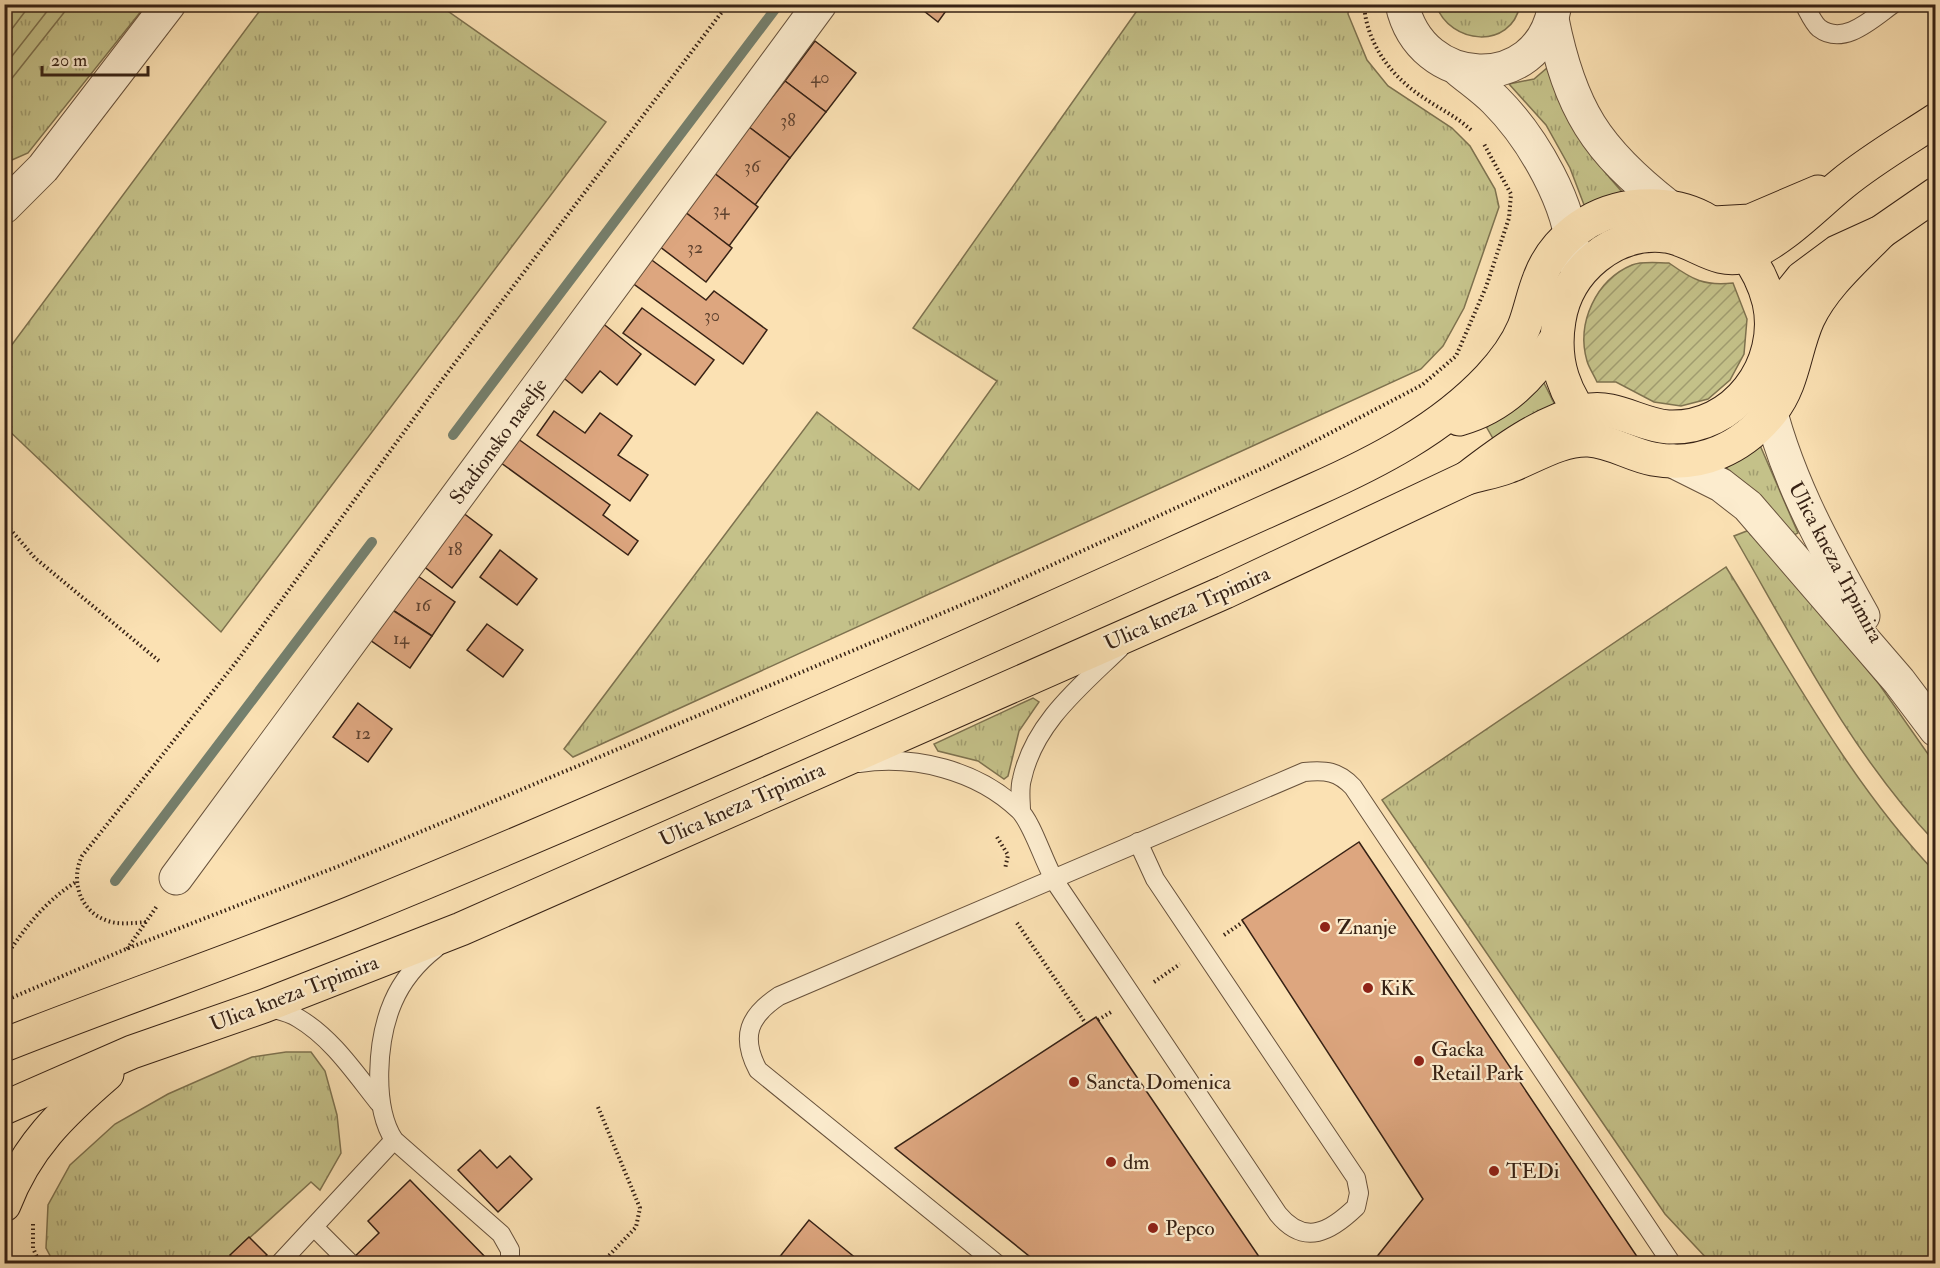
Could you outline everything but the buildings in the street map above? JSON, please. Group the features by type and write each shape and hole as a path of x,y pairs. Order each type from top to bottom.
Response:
{"main road":[{"path":"1612,444 1594,430 1579,412 1566,392 1557,365 1556,339 1561,308 1573,283 1590,262 1613,244 1638,237 1666,236 1691,243 1710,254 1729,258 1748,255 1804,218 1842,184 1935,120"},
{"path":"1714,223 1750,221 1791,202 1842,184"},
{"path":"1773,322 1786,298 1802,278 1837,252 1881,232 1935,194"},
{"path":"1437,426 1484,384 1516,343 1526,322 1540,276 1552,252 1589,220 1613,211 1639,206 1668,206 1692,212 1714,223 1748,255 1761,277 1773,322 1770,351 1761,372 1740,400 1704,421 1685,426 1664,427 1599,409 1579,412 1532,433 1499,452 1467,478"},
{"path":"1467,478 1503,468 1558,446 1587,440 1612,444 1653,459 1701,459 1723,453 1742,440 1770,414 1784,396 1809,318 1823,294 1881,232"},
{"path":"4,1044 348,914 750,743 1337,480 1437,426 1484,411 1505,398 1542,361 1556,339"},
{"name":"Ulica kneza Trpimira","path":"5,1108 132,1052 264,1006 461,929 1139,630 1467,478"},
{"path":"4,1205 24,1161 43,1136 67,1109 132,1052"}],"street":[{"path":"4,207 43,168 169,4"},
{"name":"Stadionsko naselje","path":"176,878 820,4"},
{"path":"1402,4 1406,22 1418,44 1437,60 1459,70 1494,99 1518,126 1537,155 1560,201 1573,256 1573,283"},
{"path":"1459,70 1483,72 1505,67 1525,56 1541,40 1553,12"},
{"path":"1553,12 1561,66 1583,118 1609,153 1639,183 1668,206"},
{"name":"Ulica kneza Trpimira","path":"1761,372 1770,414 1794,484 1814,529 1899,681"},
{"name":"Ulica kneza Trpimira","path":"1673,460 1712,479 1748,506 1899,681 1935,730"}],"lane":[{"path":"1804,4 1819,28 1836,36 1849,33 1893,4"},
{"path":"1138,842 1155,879 1356,1178 1359,1193 1356,1207 1343,1219 1318,1232 1298,1232 1288,1226 1053,878 1021,811 1021,781 1041,731 1058,710 1139,630"},
{"path":"827,767 867,762 938,766 966,775 990,788 1021,811"},
{"path":"997,1263 758,1070 748,1052 748,1037 753,1020 762,1008 779,996 1304,772 1325,770 1342,776 1353,787 1672,1263"},
{"path":"461,929 425,956 406,979 394,1000 387,1018 379,1103 386,1127 394,1140 501,1234 510,1251 510,1263"},
{"path":"264,1006 297,1017 315,1031 338,1052 379,1103"},
{"path":"279,1263 315,1228 394,1140"},
{"path":"315,1228 351,1263"}],"path":[{"path":"146,922 120,924 106,921 92,912 81,896 76,882 75,870 82,856 237,661 442,380 728,4"},
{"path":"1364,4 1364,19 1376,50 1393,72 1419,95 1462,122 1474,133"},
{"path":"4,1001 126,949 339,866 995,591 1267,466 1422,385 1456,356 1486,287 1509,218 1511,194 1480,138"},
{"path":"4,522 35,558 159,661"},
{"path":"997,837 1008,855 1008,864 1004,872 990,881 1086,1024"},
{"path":"126,949 176,878"},
{"path":"4,959 31,920 54,896 76,882"},
{"path":"1098,1020 1243,922"},
{"path":"598,1107 640,1208 636,1227 601,1263"}],"green space":[{"path":"4,5 146,5 28,153 5,163"},
{"path":"4,5 30,5 5,38"},
{"path":"52,5 70,5 5,87 5,65"},
{"path":"264,5 439,5 606,122 221,632 5,427 5,354"},
{"path":"1141,5 1349,5 1348,14 1367,60 1388,86 1452,128 1470,146 1495,189 1499,207 1464,308 1443,346 1421,369 573,757 564,749 817,412 919,490 997,381 913,328"},
{"path":"1436,5 1520,5 1514,20 1505,30 1480,37 1454,28 1443,18"},
{"path":"1547,68 1563,104 1588,149 1623,193 1586,210 1570,168 1546,125 1509,84 1534,79"},
{"path":"1669,263 1699,281 1714,284 1733,283 1747,319 1744,354 1730,380 1708,399 1681,406 1654,402 1616,382 1597,382 1588,364 1584,347 1584,332 1592,304 1608,281 1632,265"},
{"path":"1543,381 1556,407 1495,442 1483,421"},
{"path":"1759,443 1798,533 1790,537 1724,465"},
{"path":"1752,529 1879,684 1935,764 1935,842 1877,772 1802,656 1734,536"},
{"path":"1726,567 1798,686 1849,764 1904,838 1935,872 1935,1263 1711,1263 1665,1214 1382,800"},
{"path":"1033,698 1039,702 1019,731 1008,776 1004,779 978,761 938,751 934,744"},
{"path":"286,1052 311,1052 325,1071 337,1115 341,1153 320,1190 311,1182 222,1263 54,1263 46,1248 48,1205 70,1165 115,1124 168,1094 252,1057"}],"waterway":[{"path":"453,435 779,4"},
{"path":"115,881 372,542"}],"place":[{"name":"Znanje","path":"1325,927"},
{"name":"KiK","path":"1368,988"},
{"name":"Gacka Retail Park","path":"1419,1061"},
{"name":"Sancta Domenica","path":"1074,1082"},
{"name":"dm","path":"1111,1162"},
{"name":"TEDi","path":"1494,1171"},
{"name":"Pepco","path":"1153,1228"}]}
